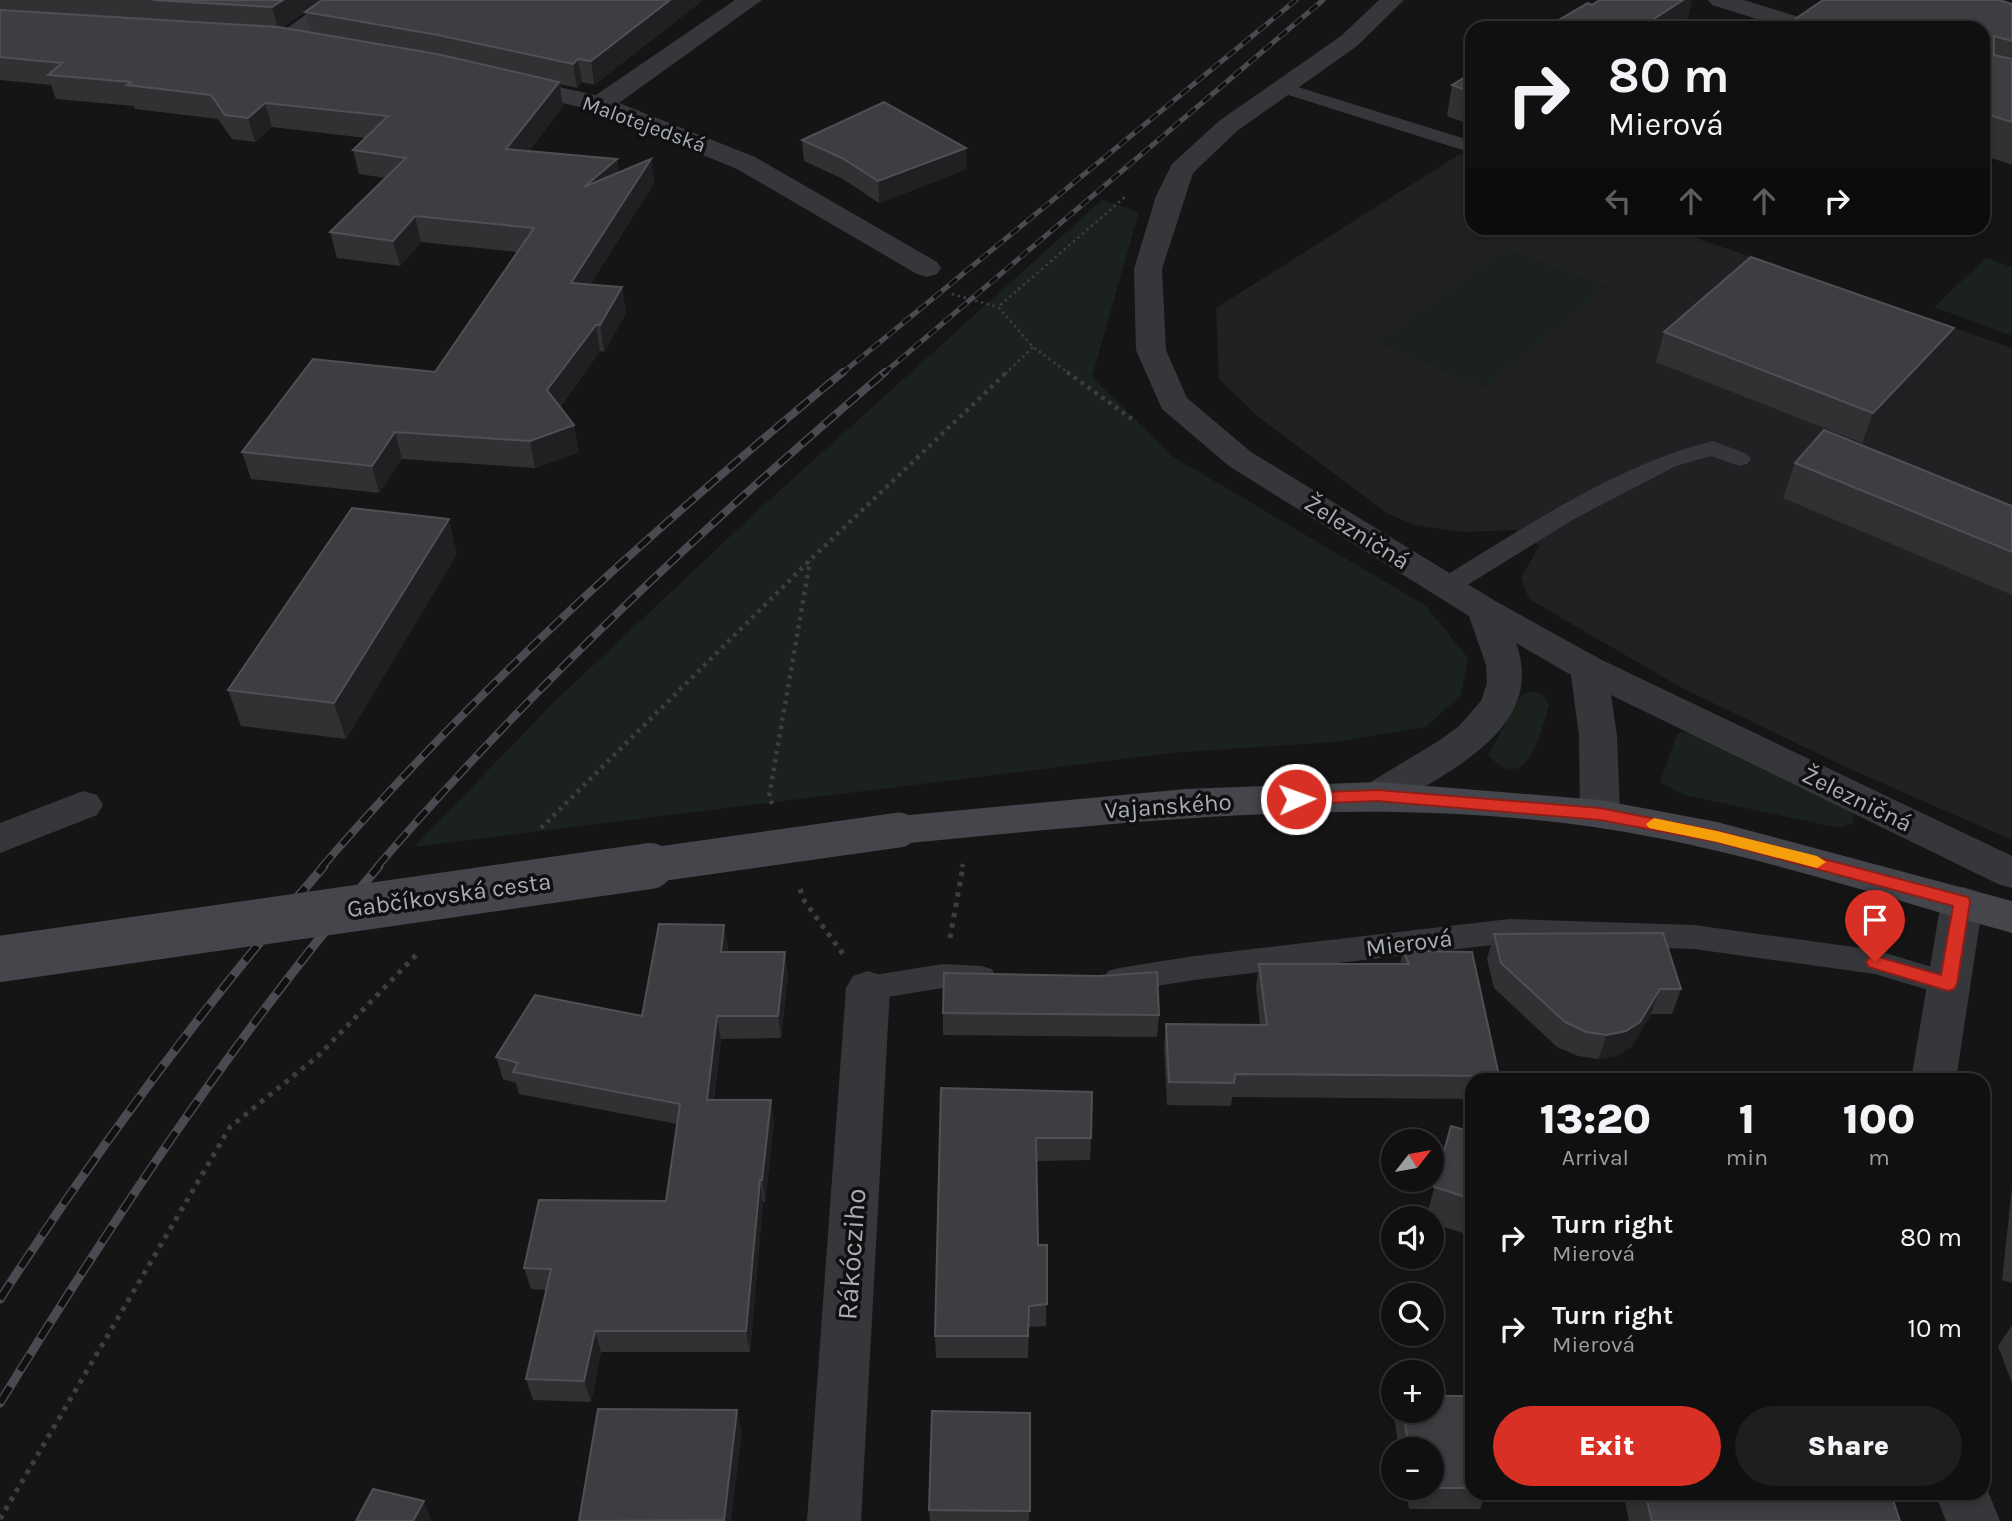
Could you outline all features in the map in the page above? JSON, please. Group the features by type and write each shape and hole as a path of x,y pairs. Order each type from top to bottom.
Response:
{"main road":[{"name":"Vajanského","path":"899,830 1186,803 1378,796 1600,814 1717,836 2012,917"},
{"name":"Gabčíkovská cesta","path":"0,959 899,830"}],"street":[{"path":"284,41 341,0"},
{"path":"600,104 750,0"},
{"name":"Železničná","path":"1391,0 1349,41 1228,126 1181,170 1148,269 1151,350 1173,402 1240,459 1484,610 1589,669 2012,873"},
{"path":"1720,0 1751,4 1793,21"},
{"path":"256,39 324,47"},
{"name":"Malotejedská","path":"495,80 600,104 746,163 927,268"},
{"path":"1378,796 1466,741 1496,710 1505,681 1500,652 1484,610"},
{"path":"1589,669 1598,736 1600,814"},
{"path":"0,839 83,805"},
{"path":"1934,1073 1962,902"},
{"name":"Rákócziho","path":"835,1521 868,988"},
{"path":"1965,1500 1973,1521"}],"lane":[{"path":"1285,88 1465,145"},
{"path":"1447,586 1565,514 1668,461 1713,448 1739,459"},
{"name":"Mierová","path":"1085,983 1509,931 1695,937 1875,962 1948,984"},
{"path":"868,988 943,976 1007,979"}],"path":[{"path":"540,829 810,560 1033,347 998,307 1130,192"},
{"path":"774,810 769,797 810,560"},
{"path":"943,976 964,859"},
{"path":"796,876 805,902 868,988"},
{"path":"0,1519 230,1127 318,1056 424,947"}],"shaded area":[{"path":"1460,154 1465,156 1465,235 1688,235 2012,348 2012,840 1850,769 1680,687 1529,599 1521,578 1539,546 1515,530 1463,532 1414,525 1387,513 1256,415 1219,379 1216,308"},
{"path":"1102,200 1139,212 1092,377 1172,456 1426,606 1468,658 1461,695 1426,727 1334,742 1170,753 414,847 554,702 757,511"},
{"path":"1504,248 1608,287 1485,388 1377,343"},
{"path":"1986,258 2012,267 2012,336 1934,307"},
{"path":"1531,691 1544,695 1549,705 1542,730 1530,756 1522,765 1513,769 1501,766 1488,755 1521,696"},
{"path":"1684,732 1706,738 1853,811 1853,823 1840,828 1684,795 1660,782 1677,734"}],"building":[{"path":"153,0 283,0 272,7"},
{"path":"322,0 670,0 591,61 578,59 573,64 438,35 305,12"},
{"path":"1600,0 1683,0 1651,21 1557,21 1588,3 1592,5"},
{"path":"1823,0 1999,0 2012,4 2012,41 1994,36 1994,55 2012,59 2012,122 1990,115 1990,21 1792,21"},
{"path":"0,10 278,27 437,54 559,82 506,149 617,159 584,187 651,159 571,283 622,287 600,325 596,325 547,390 574,425 530,441 395,432 372,466 242,452 313,359 435,372 534,228 415,216 393,241 330,232 406,158 353,150 388,116 265,103 248,118 225,115 211,95 127,85 131,82 48,75 62,63 0,57"},
{"path":"1465,77 1465,90 1452,85"},
{"path":"884,102 966,148 878,181 842,158 802,140"},
{"path":"1751,257 1954,328 1873,413 1664,332"},
{"path":"1824,430 2012,506 2012,552 1795,463"},
{"path":"352,508 449,519 334,703 228,690"},
{"path":"659,924 724,925 721,952 785,952 778,1016 717,1016 707,1100 771,1100 760,1180 746,1331 595,1331 584,1381 526,1379 551,1269 524,1268 539,1200 666,1201 680,1104 513,1072 518,1063 496,1057 535,995 642,1016"},
{"path":"1663,933 1681,989 1660,989 1640,1022 1626,1031 1607,1035 1586,1032 1565,1022 1501,963 1494,934"},
{"path":"1403,951 1472,952 1498,1073 1465,1073 1465,1076 1235,1074 1234,1083 1169,1082 1166,1024 1267,1025 1259,964 1409,964"},
{"path":"1157,972 1159,1015 943,1013 944,973 1099,976"},
{"path":"941,1088 1092,1092 1091,1138 1036,1138 1038,1245 1047,1245 1047,1304 1029,1306 1028,1336 935,1336"},
{"path":"1451,1126 1465,1130 1465,1197 1444,1190 1444,1151"},
{"path":"1444,1396 1465,1396 1465,1488 1444,1488 1444,1437 1407,1437 1405,1423 1444,1423"},
{"path":"598,1409 737,1410 724,1520 579,1521"},
{"path":"932,1411 1030,1413 1030,1511 929,1510"},
{"path":"373,1489 424,1501 413,1521 356,1521"},
{"path":"1647,1500 1893,1500 1900,1521 1652,1521"}],"railway":[{"path":"841,374 1296,0"},
{"path":"883,374 1323,0"},
{"path":"322,867 444,734 572,609 706,488 843,372"},
{"path":"377,867 497,734 621,609 750,489 885,372"},
{"path":"0,1299 75,1186 154,1077 237,970 324,866"},
{"path":"0,1403 179,1127 276,994 379,866"}],"slow traffic":[{"path":"1654,824 1717,836 1817,862"}],"route":[{"path":"1296,799 1378,796 1600,814 1717,836 1962,902 1948,984 1875,962"}]}
